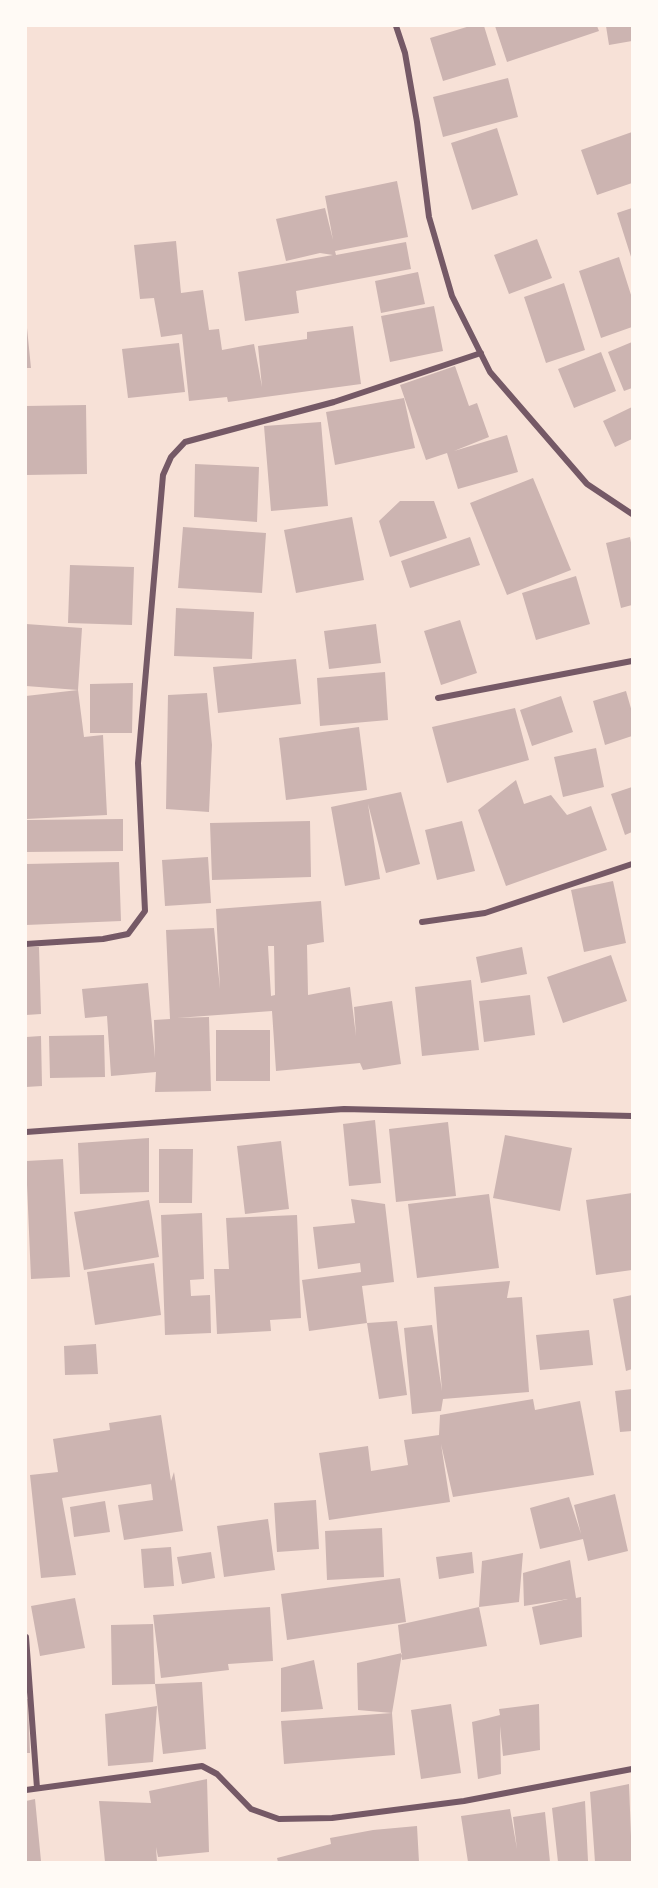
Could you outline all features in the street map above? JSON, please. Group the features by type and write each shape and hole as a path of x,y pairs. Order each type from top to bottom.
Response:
{"street":[{"path":"396,26 405,53 417,122 429,217 452,296 490,372 587,484 633,514"},
{"path":"26,944 104,939 128,934 145,911 138,763 162,475 171,457 185,442 334,402 481,353"},
{"path":"438,698 633,661"},
{"path":"422,922 485,913 633,864"},
{"path":"26,1132 344,1109 633,1116"},
{"path":"26,1637 37,1788"},
{"path":"26,1790 202,1766 217,1774 251,1809 279,1819 332,1818 464,1801 633,1769"}],"building":[{"path":"470,26 484,26 496,65 443,81 430,38"},
{"path":"495,26 597,26 599,31 507,62"},
{"path":"606,26 632,26 632,41 609,45"},
{"path":"508,78 518,117 443,137 433,97"},
{"path":"497,128 518,195 472,210 451,143"},
{"path":"632,132 632,183 597,195 581,150"},
{"path":"397,181 408,237 335,251 336,255 406,242 411,269 296,291 299,313 245,321 238,272 333,255 320,253 286,261 276,219 325,208 333,240 325,196"},
{"path":"632,208 632,260 617,213"},
{"path":"537,239 552,278 509,294 494,255"},
{"path":"176,241 181,293 203,290 209,330 219,329 222,350 254,344 262,387 258,346 307,339 307,332 353,326 361,384 228,402 227,397 189,401 182,334 161,337 154,298 140,299 134,245"},
{"path":"619,257 632,298 632,327 601,338 579,271"},
{"path":"418,272 425,304 381,313 375,281"},
{"path":"564,283 585,350 546,363 524,297"},
{"path":"434,306 443,351 390,362 381,316"},
{"path":"26,318 31,368 26,368"},
{"path":"632,342 632,388 624,391 608,352"},
{"path":"179,343 185,392 128,398 122,349"},
{"path":"601,352 616,391 574,408 558,369"},
{"path":"455,366 469,406 477,403 489,437 454,451 507,435 518,472 458,489 447,453 426,460 400,385"},
{"path":"404,398 415,448 335,465 326,412"},
{"path":"86,405 87,474 26,475 26,406"},
{"path":"632,407 632,439 615,447 603,421"},
{"path":"321,422 328,506 271,511 264,426"},
{"path":"195,464 259,467 257,522 194,517"},
{"path":"533,478 571,570 507,595 470,503"},
{"path":"400,501 434,501 447,538 390,557 379,521"},
{"path":"352,517 364,580 296,593 284,530"},
{"path":"183,527 266,533 262,593 178,588"},
{"path":"470,537 480,565 410,588 401,561"},
{"path":"630,537 632,605 621,608 606,543"},
{"path":"70,565 134,567 132,625 68,623"},
{"path":"576,576 590,624 536,640 522,593"},
{"path":"176,608 254,612 252,659 174,656"},
{"path":"460,620 477,673 441,685 424,631"},
{"path":"26,624 82,628 78,690 26,686"},
{"path":"376,624 381,663 329,669 324,631"},
{"path":"296,659 301,704 218,713 213,667"},
{"path":"385,672 388,720 320,726 317,678"},
{"path":"133,683 132,733 90,733 90,684"},
{"path":"78,690 84,737 103,735 107,815 26,819 26,696"},
{"path":"626,691 632,712 632,736 605,745 593,701"},
{"path":"207,693 212,745 209,812 166,809 168,695"},
{"path":"561,696 573,732 532,746 520,710"},
{"path":"515,708 529,760 447,783 432,727"},
{"path":"359,727 367,790 286,800 279,738"},
{"path":"596,748 604,787 563,797 554,757"},
{"path":"516,780 524,804 551,795 567,815 591,806 607,850 506,886 478,810"},
{"path":"632,787 632,832 625,835 611,794"},
{"path":"401,792 420,864 386,873 368,804 380,879 345,886 331,807"},
{"path":"123,819 123,851 26,852 26,820"},
{"path":"310,821 311,877 212,880 210,823"},
{"path":"462,821 475,871 437,880 425,830"},
{"path":"208,857 211,903 165,906 162,860"},
{"path":"119,862 121,921 26,925 26,864"},
{"path":"613,881 626,943 584,952 571,890"},
{"path":"321,901 324,942 307,945 308,995 350,987 356,1036 354,1007 392,1001 401,1064 363,1070 360,1063 276,1071 272,1011 177,1018 209,1017 211,1091 155,1092 156,1072 111,1076 107,1016 85,1018 82,989 148,983 155,1058 154,1020 170,1019 166,930 214,928 220,989 216,909","holes":["268,946 274,946 275,995 271,996"]},
{"path":"26,947 39,947 41,1014 26,1015"},
{"path":"522,947 527,974 481,983 476,957"},
{"path":"611,955 627,1001 563,1023 547,977"},
{"path":"471,980 479,1050 422,1056 415,987"},
{"path":"530,995 535,1035 484,1042 479,1001"},
{"path":"216,1030 270,1030 270,1081 216,1081"},
{"path":"104,1035 105,1077 50,1078 49,1036"},
{"path":"41,1036 42,1086 26,1087 26,1037"},
{"path":"375,1120 381,1183 349,1186 343,1124"},
{"path":"448,1122 456,1196 396,1202 389,1129"},
{"path":"505,1135 572,1148 560,1211 493,1198"},
{"path":"149,1138 149,1192 80,1194 78,1143"},
{"path":"281,1141 289,1209 245,1214 237,1146"},
{"path":"159,1149 193,1149 192,1203 159,1203"},
{"path":"63,1159 70,1277 31,1279 26,1161"},
{"path":"632,1193 632,1270 596,1275 586,1200"},
{"path":"489,1194 499,1268 417,1278 408,1204"},
{"path":"351,1199 385,1204 394,1282 362,1286 367,1323 309,1331 302,1280 361,1272 360,1263 318,1269 313,1227 355,1223"},
{"path":"149,1200 159,1257 84,1270 74,1212"},
{"path":"202,1213 204,1279 190,1280 191,1296 210,1295 211,1333 165,1335 161,1215"},
{"path":"297,1215 301,1318 270,1320 271,1331 217,1334 214,1269 229,1269 226,1218"},
{"path":"154,1263 161,1315 95,1325 87,1272"},
{"path":"510,1281 507,1298 522,1297 529,1392 443,1399 441,1411 412,1414 404,1328 432,1325 442,1391 434,1287"},
{"path":"632,1295 632,1369 626,1371 613,1299"},
{"path":"397,1321 407,1395 379,1399 367,1323"},
{"path":"589,1330 593,1365 540,1370 536,1335"},
{"path":"96,1344 98,1374 65,1375 64,1346"},
{"path":"632,1389 632,1431 620,1432 615,1391"},
{"path":"533,1399 535,1410 580,1401 594,1475 453,1497 441,1444 450,1502 329,1520 319,1453 368,1446 371,1471 408,1465 404,1440 439,1435 440,1415"},
{"path":"161,1415 171,1481 174,1472 183,1531 124,1540 118,1505 153,1500 151,1484 62,1498 76,1575 41,1578 30,1475 58,1472 53,1439 110,1430 109,1423"},
{"path":"615,1494 628,1551 588,1561 583,1539 540,1549 530,1508 569,1497 581,1534 574,1505"},
{"path":"316,1500 319,1549 277,1552 274,1503"},
{"path":"105,1501 110,1532 74,1537 70,1507"},
{"path":"268,1519 275,1570 224,1577 217,1526"},
{"path":"382,1528 384,1577 327,1580 325,1531"},
{"path":"171,1547 174,1586 144,1588 141,1549"},
{"path":"211,1552 215,1578 182,1584 177,1557"},
{"path":"472,1552 474,1573 439,1579 436,1557"},
{"path":"523,1553 519,1602 479,1607 482,1561"},
{"path":"570,1560 576,1598 581,1597 582,1637 540,1645 532,1607 568,1599 524,1606 523,1573"},
{"path":"400,1578 406,1622 287,1640 281,1594"},
{"path":"75,1598 85,1648 40,1656 31,1606"},
{"path":"270,1607 273,1661 228,1664 229,1670 161,1678 153,1615"},
{"path":"479,1607 487,1646 402,1660 398,1625"},
{"path":"153,1624 155,1684 112,1685 111,1625"},
{"path":"402,1653 392,1713 358,1710 357,1663"},
{"path":"314,1660 323,1709 281,1712 281,1668"},
{"path":"202,1682 206,1749 163,1754 155,1684"},
{"path":"26,1699 28,1699 30,1753 26,1753"},
{"path":"451,1704 461,1773 421,1779 411,1710"},
{"path":"539,1704 540,1750 503,1756 500,1726 501,1774 478,1779 472,1722 500,1715 499,1709"},
{"path":"157,1706 153,1762 108,1766 105,1714"},
{"path":"392,1713 395,1755 284,1764 281,1721"},
{"path":"207,1779 209,1852 158,1857 156,1847 157,1862 105,1862 99,1801 151,1803 149,1791"},
{"path":"629,1784 632,1862 595,1862 590,1792"},
{"path":"35,1799 41,1861 26,1862 26,1801"},
{"path":"585,1801 588,1861 558,1862 552,1808"},
{"path":"510,1809 517,1849 513,1817 545,1812 550,1862 468,1862 461,1816"},
{"path":"417,1826 419,1862 278,1862 277,1858 331,1844 330,1838 373,1830"}]}
